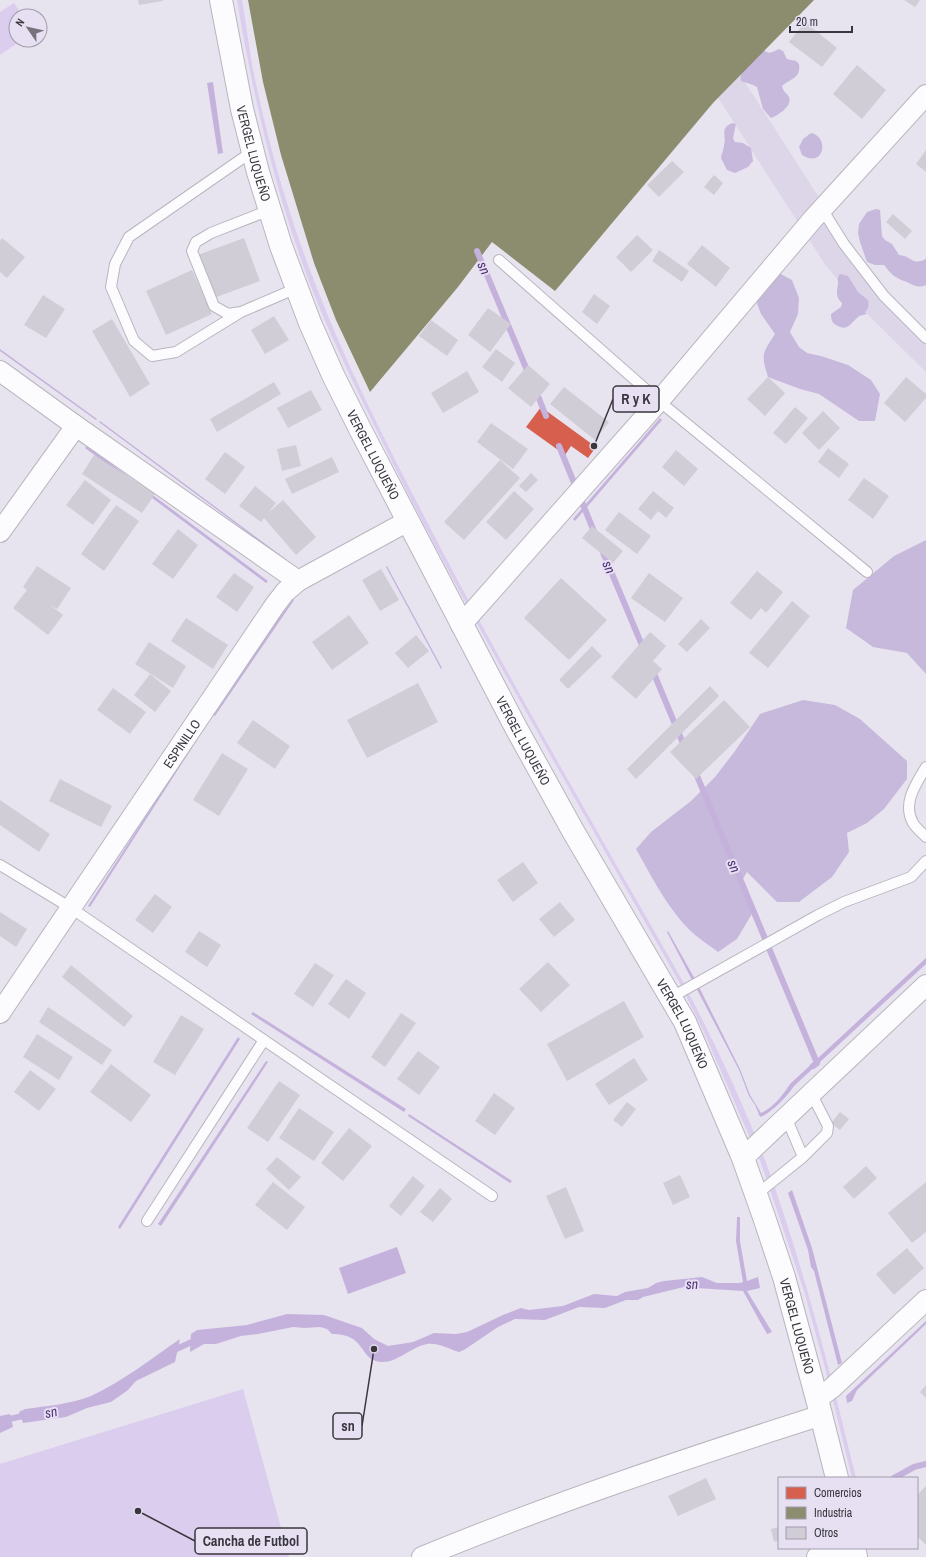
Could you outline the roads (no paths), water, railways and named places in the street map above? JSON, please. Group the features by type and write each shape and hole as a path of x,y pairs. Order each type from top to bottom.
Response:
{"main road":[{"name":"VERGEL LUQUEÑO","path":"221,0 236,81 253,151 270,210 281,246 333,376 461,625 515,726 573,831 685,1022 743,1158 784,1277 820,1407 837,1477"}],"street":[{"path":"461,625 659,401 822,209 926,95"},
{"path":"0,371 298,581"},
{"path":"0,532 76,426"},
{"name":"ESPINILLO","path":"0,1013 285,592 298,581 408,521"},
{"path":"743,1158 926,985"},
{"path":"422,1557 595,1490 820,1407 832,1388 926,1300"},
{"path":"817,1557 839,1549"}],"lane":[{"path":"253,151 129,237 115,264 111,287 134,341 152,356 176,352 241,312 297,288"},
{"path":"822,209 844,244 884,296 926,338"},
{"path":"241,312 228,314 214,306 192,251 193,246 196,242 211,232 270,210"},
{"path":"499,260 659,401 867,572"},
{"path":"926,767 912,791 908,809 913,824 926,837"},
{"path":"670,998 818,915 844,902 911,877 926,862"},
{"path":"0,865 71,908 492,1196"},
{"path":"147,1221 264,1040"},
{"path":"756,1195 803,1157 828,1133 829,1129 811,1093"},
{"path":"786,1117 803,1157"}],"water":[{"path":"213,82 223,153 218,154 207,83"},
{"path":"0,349 97,419 96,420 0,351"},
{"path":"660,418 662,420 575,521 573,519"},
{"path":"100,421 287,560 286,561 99,422"},
{"path":"87,446 268,581 266,583 85,448"},
{"path":"387,566 442,668 441,669 386,567"},
{"path":"293,599 294,600 215,716 213,715 268,633"},
{"path":"194,741 195,743 90,907 88,906"},
{"path":"668,931 696,981 740,1069 750,1095 761,1113 774,1104 790,1084 926,958 926,964 794,1086 779,1104 761,1117 749,1096 739,1070 667,932"},
{"path":"253,1012 406,1109 404,1112 251,1014"},
{"path":"238,1037 240,1039 120,1229 118,1227"},
{"path":"266,1061 268,1062 161,1226 158,1224"},
{"path":"409,1114 512,1181 510,1183 408,1116"},
{"path":"792,1190 812,1248 842,1363 838,1365 814,1271 811,1267 808,1250 788,1193"},
{"path":"737,1217 740,1217 740,1241 747,1281 758,1277 760,1288 747,1291 772,1332 767,1334 743,1291 696,1288 688,1286 643,1297 638,1300 626,1300 605,1308 579,1307 545,1320 515,1319 498,1327 459,1352 439,1345 427,1344 415,1348 398,1358 387,1362 371,1359 353,1339 343,1335 332,1334 327,1329 320,1327 293,1327 241,1336 216,1344 204,1344 190,1352 191,1334 197,1330 247,1325 287,1314 324,1315 362,1328 374,1339 388,1346 413,1342 434,1333 456,1334 467,1332 521,1308 529,1310 563,1306 594,1294 617,1296 625,1292 648,1288 656,1283 664,1281 702,1277 717,1283 740,1283 743,1282 736,1241"},
{"path":"397,1247 406,1273 348,1294 339,1268"},
{"path":"926,1321 926,1324 857,1390 852,1401 847,1403 846,1396"},
{"path":"180,1339 175,1362 136,1381 128,1390 111,1402 87,1408 66,1417 23,1423 19,1412 25,1409 67,1403 91,1396 125,1377"},
{"path":"10,1414 13,1427 0,1433 0,1416"}],"waterway":[{"name":"sn","path":"477,251 529,375"},
{"name":"sn","path":"536,391 546,416"},
{"name":"sn","path":"559,446 595,534"},
{"name":"sn","path":"602,550 644,650"},
{"name":"sn","path":"652,669 685,748"},
{"name":"sn","path":"695,771 817,1063 813,1066"},
{"name":"sn","path":"172,1351 196,1340"},
{"name":"sn","path":"0,1423 5,1420 27,1415"},
{"path":"896,1477 914,1467 926,1464"}],"place":[{"name":"R y K","path":"594,446"},
{"name":"sn","path":"374,1349"},
{"name":"Cancha de Futbol","path":"138,1511"}]}
